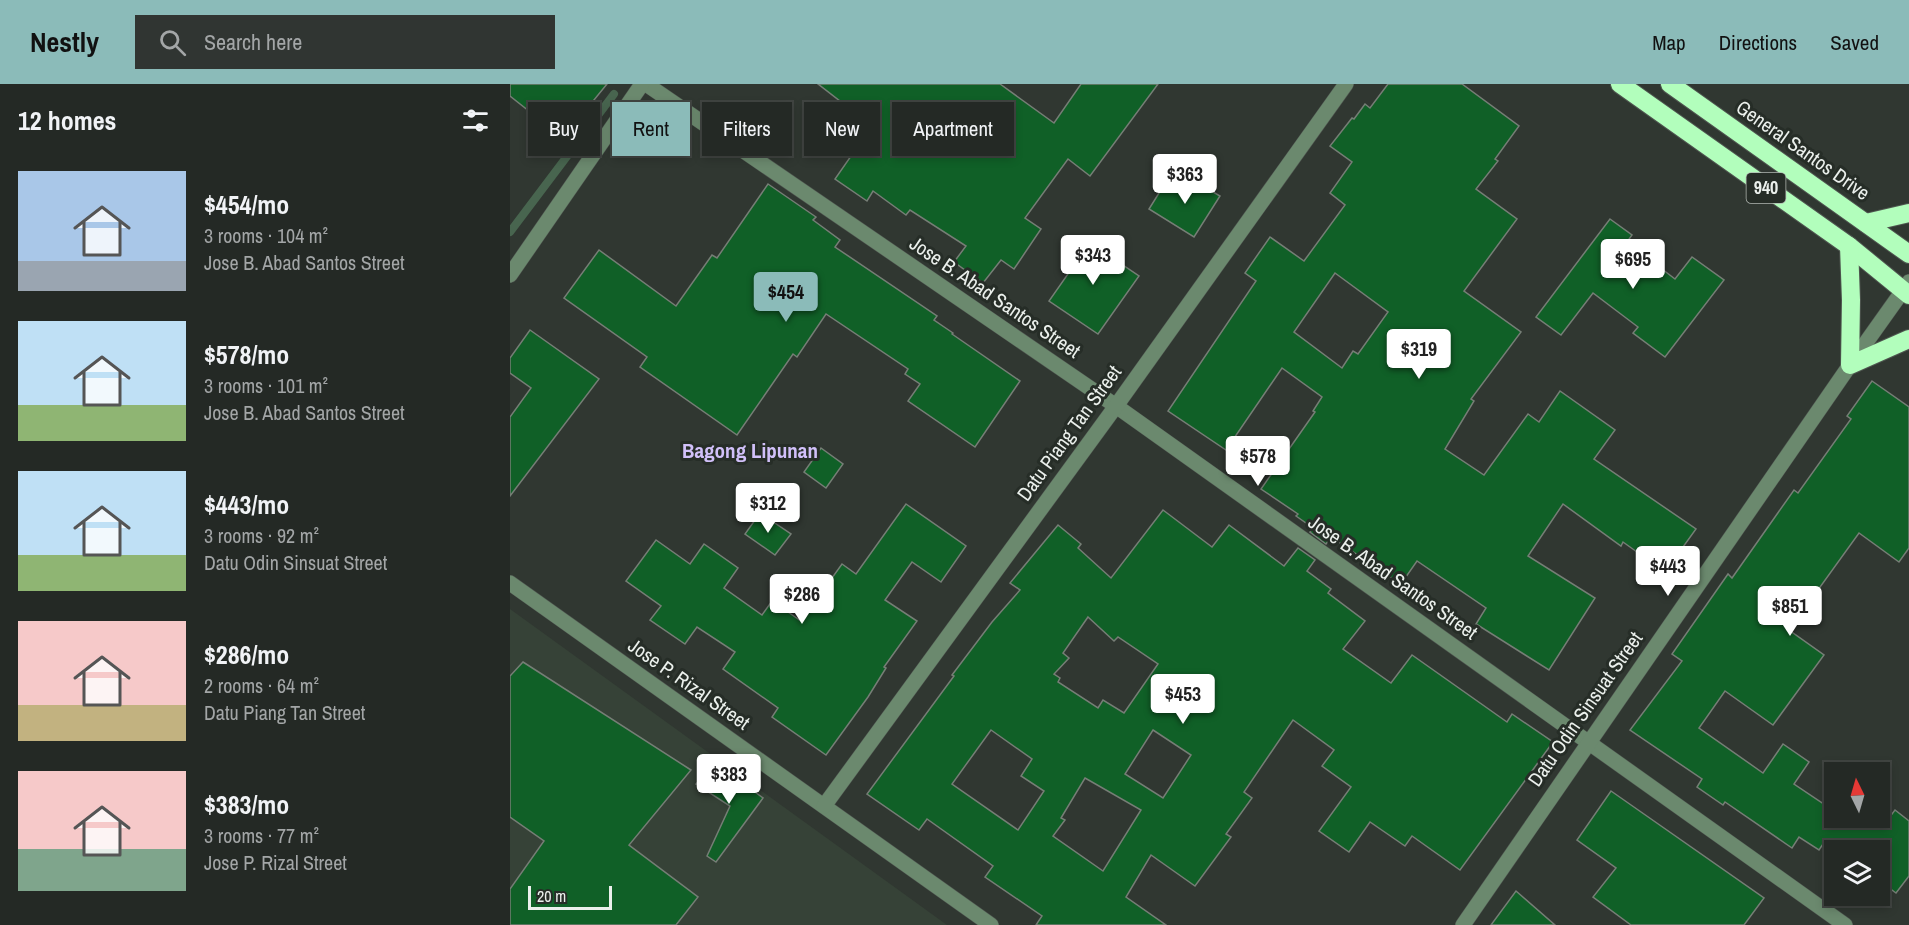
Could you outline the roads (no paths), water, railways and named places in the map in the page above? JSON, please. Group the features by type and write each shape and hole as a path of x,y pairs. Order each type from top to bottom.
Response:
{"highway":[{"name":"940","path":"1620,84 1907,289"},
{"name":"General Santos Drive","path":"1670,84 1909,254"},
{"path":"1866,223 1909,213"},
{"path":"1848,246 1851,300 1850,365 1909,339"}],"street":[{"path":"510,275 644,84"},
{"name":"Jose B. Abad Santos Street","path":"644,84 1116,406 1845,925"},
{"name":"Datu Piang Tan Street","path":"824,806 1116,406 1346,84"},
{"name":"Datu Odin Sinsuat Street","path":"1463,925 1850,365 1907,289"},
{"name":"Jose P. Rizal Street","path":"510,583 991,925"}],"waterway":[{"path":"510,232 614,94"}],"district":[{"name":"Bagong Lipunan","path":"750,451"}]}
